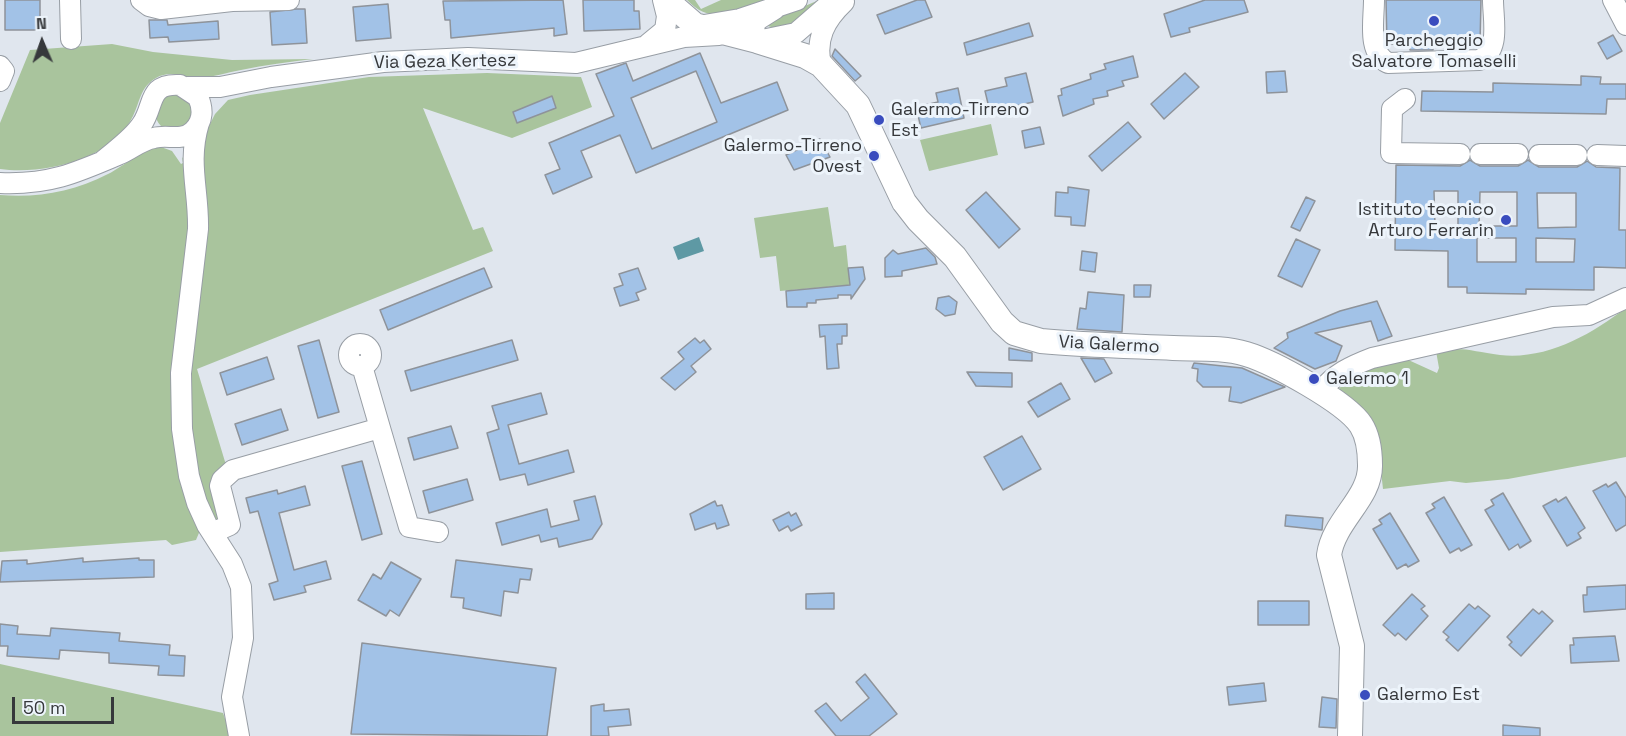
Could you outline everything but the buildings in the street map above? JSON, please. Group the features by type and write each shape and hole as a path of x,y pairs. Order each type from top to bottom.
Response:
{"main road":[{"name":"Via Galermo","path":"665,0 695,26 757,41 805,56 820,65 858,105 904,202 955,257 1002,322 1014,333 1041,341 1213,349 1246,354 1320,392 1342,406 1359,422 1367,440 1370,459 1368,479 1338,526 1331,540 1329,555 1352,646 1350,736"}],"street":[{"path":"70,0 71,39"},
{"path":"141,1 161,9 232,1 289,0"},
{"path":"646,45 665,30 667,16 665,0"},
{"path":"695,26 725,23 775,9 797,0"},
{"path":"775,9 756,21 754,29 757,41 805,29 817,12 834,0"},
{"path":"820,65 817,50 822,31 836,10 847,0"},
{"path":"1374,0 1374,49 1379,58 1388,63 1423,63 1479,60 1488,56 1493,49 1493,0"},
{"path":"1613,0 1626,25"},
{"name":"Via Geza Kertesz","path":"187,87 207,88 383,62 468,58 576,63 684,37 727,35"},
{"path":"0,66 4,71 0,81"},
{"path":"0,183 45,182 83,171 143,141 187,136 215,99 242,83"},
{"path":"104,160 135,132 148,113 151,99 160,89 173,85 187,87 198,97 200,120 192,163 199,210 198,229 180,403 185,452 192,486 212,533 238,577 243,599 243,638"},
{"path":"1405,99 1392,109 1391,153 1460,154"},
{"path":"148,113 153,127 180,146 192,163"},
{"path":"1480,154 1518,154"},
{"path":"1539,155 1577,155"},
{"path":"1597,155 1626,156"},
{"path":"1320,392 1328,382 1346,369 1372,358 1553,316 1589,315 1626,298"},
{"path":"362,366 409,527 438,532"},
{"path":"239,736 232,697 251,604 247,579 220,486 222,480 233,470 380,428"},
{"path":"212,533 230,525"}],"green space":[{"path":"687,0 695,0 701,9 721,0 769,0 737,12 716,15 706,13"},
{"path":"819,0 801,17 787,25 772,27 763,24"},
{"path":"112,44 153,52 232,60 313,59 211,77 162,75 147,86 123,131 110,144 93,154 56,166 36,169 0,169 0,123 30,50"},
{"path":"487,73 581,77 592,107 512,138 423,108 473,230 483,227 493,251 197,369 226,465 221,516 213,522 201,498 185,400 204,136 215,114 228,100 369,77"},
{"path":"174,93 181,94 187,99 192,105 192,119 187,125 181,130 174,131 167,130 161,125 156,119 155,112 156,105 161,99 167,94"},
{"path":"991,124 998,155 929,171 920,140"},
{"path":"161,147 172,151 181,164 183,163 182,157 184,160 191,194 178,356 201,528 196,540 172,545 166,540 0,552 0,195 28,196 82,185 114,171 140,154"},
{"path":"828,207 834,247 846,245 850,285 780,291 776,256 760,258 754,218"},
{"path":"1626,308 1626,457 1508,479 1466,483 1450,481 1383,489 1378,444 1336,393 1349,376 1404,358 1437,373 1439,368 1436,351 1461,349 1500,355 1534,354 1583,336"},
{"path":"0,664 223,713 231,736 0,736"}],"water":[{"path":"699,237 704,251 678,260 673,247"}],"place":[{"name":"Parcheggio Salvatore Tomaselli","path":"1434,21"},
{"name":"Galermo-Tirreno Est","path":"879,120"},
{"name":"Galermo-Tirreno Ovest","path":"874,156"},
{"name":"Istituto tecnico Arturo Ferrarin","path":"1506,220"},
{"name":"Galermo 1","path":"1314,379"},
{"name":"Galermo Est","path":"1365,695"}]}
